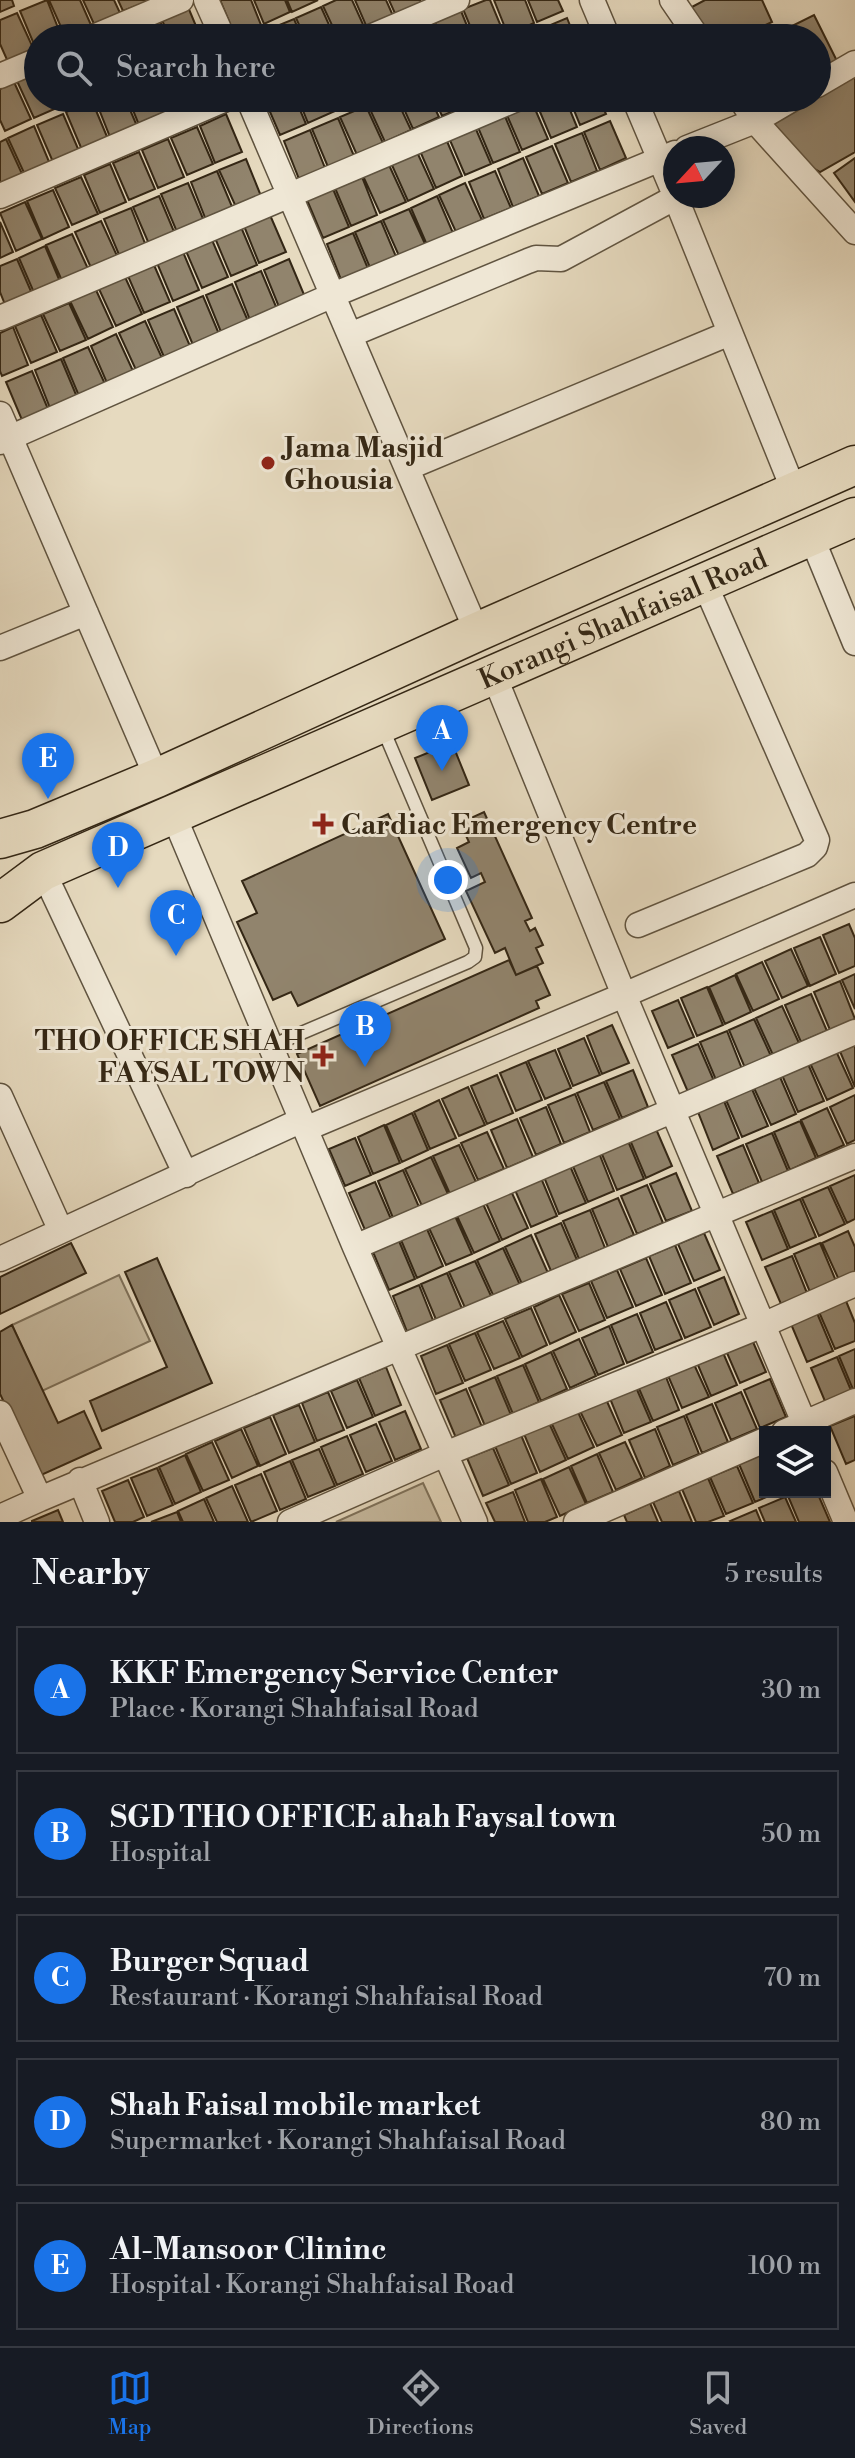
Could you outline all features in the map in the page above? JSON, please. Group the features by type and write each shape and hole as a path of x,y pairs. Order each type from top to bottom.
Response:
{"main road":[{"name":"Korangi Shahfaisal Road","path":"0,839 35,829 157,778 855,465"},
{"name":"Korangi Shahfaisal Road","path":"0,903 43,871 855,517"}],"street":[{"path":"124,24 181,0"},
{"path":"206,0 217,24"},
{"path":"401,24 457,0"},
{"path":"592,0 602,24"},
{"path":"672,0 688,24"},
{"path":"831,77 855,63"},
{"path":"0,76 24,66"},
{"path":"0,196 195,112"},
{"path":"254,112 477,632"},
{"path":"0,318 486,112"},
{"path":"642,112 663,147"},
{"path":"749,112 855,232"},
{"path":"717,136 770,112"},
{"path":"5,440 333,295 663,158"},
{"path":"350,335 536,258 561,259 663,203"},
{"path":"680,208 794,491"},
{"path":"407,468 730,333"},
{"path":"0,414 5,440 86,613 157,778"},
{"path":"811,536 855,643"},
{"path":"638,925 807,855 817,840 704,582"},
{"path":"0,648 86,613"},
{"path":"493,673 763,1325 798,1426"},
{"path":"173,814 355,1247 475,1522"},
{"path":"43,871 186,1175"},
{"path":"0,1259 304,1124 624,995 855,895"},
{"path":"355,1247 855,1032"},
{"path":"0,1096 61,1231"},
{"path":"0,1517 80,1480 855,1156"},
{"path":"290,1522 445,1454 763,1325 855,1284"},
{"path":"805,1426 855,1401"},
{"path":"0,1413 40,1499"},
{"path":"576,1522 759,1443"},
{"path":"80,1480 97,1522"},
{"path":"831,1486 846,1522"}],"lane":[{"path":"271,1046 475,957 476,948 380,723"}],"shaded area":[{"path":"119,1275 150,1341 42,1391 12,1325"},
{"path":"423,1483 441,1522 336,1522"}],"building":[{"path":"0,0 12,0 14,6 0,12"},
{"path":"47,0 56,24 25,24 20,11"},
{"path":"49,0 80,0 91,24 60,24"},
{"path":"83,0 114,0 120,13 94,24"},
{"path":"118,0 149,0 149,1 123,11"},
{"path":"220,0 251,0 261,24 230,24"},
{"path":"254,0 285,0 290,12 264,24"},
{"path":"287,0 318,0 292,12"},
{"path":"336,0 352,0 363,24 331,24 323,6"},
{"path":"355,0 386,0 394,18 381,24 365,24"},
{"path":"389,0 420,0 423,6 397,18"},
{"path":"490,0 500,24 469,24 463,9"},
{"path":"494,0 525,0 534,23 504,24"},
{"path":"528,0 558,0 563,11 537,22"},
{"path":"705,0 762,0 772,22 698,24 690,8"},
{"path":"188,7 195,24 164,24 161,18"},
{"path":"321,7 329,24 299,24 296,18"},
{"path":"461,11 466,24 436,24"},
{"path":"17,13 24,28 24,55 8,62 0,44 0,20"},
{"path":"814,15 818,24 796,24"},
{"path":"567,18 569,24 553,24"},
{"path":"831,49 838,63 831,66"},
{"path":"855,76 855,152 820,172 796,158 770,122 788,112 831,112 831,89"},
{"path":"24,78 24,96 17,81"},
{"path":"14,82 24,104 24,112 28,112 31,119 5,131 0,120 0,89"},
{"path":"31,112 48,112 34,118"},
{"path":"66,112 97,112 108,139 82,150"},
{"path":"100,112 131,112 137,126 110,137"},
{"path":"134,112 164,112 165,114 139,125"},
{"path":"270,112 301,112 306,124 280,135"},
{"path":"304,112 333,112 308,123"},
{"path":"352,112 369,112 383,143 357,155 340,117"},
{"path":"371,112 403,112 411,130 385,142"},
{"path":"405,112 437,112 439,117 413,129"},
{"path":"536,112 548,139 522,150 506,113"},
{"path":"540,112 571,112 577,127 551,138"},
{"path":"575,112 605,112 606,114 580,125"},
{"path":"63,114 79,151 53,162 37,125"},
{"path":"226,114 242,152 215,163 200,126"},
{"path":"504,114 520,152 493,163 477,125"},
{"path":"338,118 354,156 328,167 312,129"},
{"path":"610,121 626,158 600,170 584,132"},
{"path":"34,126 50,164 25,175 8,138"},
{"path":"197,127 213,164 187,175 171,138"},
{"path":"475,127 491,164 465,175 449,138"},
{"path":"310,130 325,168 299,179 284,141"},
{"path":"582,133 597,171 571,182 555,144"},
{"path":"6,139 23,176 0,186 0,142"},
{"path":"168,139 184,177 158,188 142,150"},
{"path":"446,139 462,176 436,188 420,151"},
{"path":"552,146 568,183 542,194 526,157"},
{"path":"139,152 155,189 129,200 113,163"},
{"path":"417,152 434,189 408,201 391,163"},
{"path":"523,158 539,196 513,207 498,169"},
{"path":"855,158 855,202 834,173"},
{"path":"246,159 261,196 236,207 219,170"},
{"path":"110,164 126,202 100,213 84,175"},
{"path":"389,165 406,202 380,213 363,176"},
{"path":"217,171 233,209 206,220 191,182"},
{"path":"495,171 511,208 484,219 469,182"},
{"path":"81,177 98,214 72,225 55,188"},
{"path":"362,177 377,215 351,226 335,188"},
{"path":"188,183 204,221 177,232 161,194"},
{"path":"465,183 482,220 456,232 439,195"},
{"path":"333,189 349,227 323,238 307,200"},
{"path":"53,190 69,227 43,239 27,201"},
{"path":"159,196 175,234 149,244 133,207"},
{"path":"437,196 453,233 427,245 411,208"},
{"path":"25,202 42,239 16,251 0,213"},
{"path":"131,208 146,246 120,257 104,219"},
{"path":"409,209 426,246 400,258 383,220"},
{"path":"270,215 286,252 259,263 244,226"},
{"path":"101,221 118,258 92,270 75,232"},
{"path":"381,221 397,259 371,270 355,232"},
{"path":"0,222 13,252 0,258"},
{"path":"241,227 257,265 231,276 215,238"},
{"path":"353,233 369,271 342,282 327,244"},
{"path":"72,234 89,271 63,283 46,245"},
{"path":"212,240 228,277 202,288 186,251"},
{"path":"45,246 61,284 35,295 19,258"},
{"path":"183,252 199,290 173,301 157,263"},
{"path":"17,259 33,296 6,307 0,292 0,266"},
{"path":"289,259 305,297 279,307 264,270"},
{"path":"154,265 170,302 144,313 128,276"},
{"path":"261,271 277,309 250,320 235,282"},
{"path":"125,277 142,314 116,326 99,289"},
{"path":"232,284 248,321 221,332 206,295"},
{"path":"96,290 113,327 88,339 70,301"},
{"path":"203,296 219,334 193,345 177,307"},
{"path":"69,303 86,340 60,351 43,314"},
{"path":"174,309 190,346 164,357 148,320"},
{"path":"41,315 57,352 31,363 15,326"},
{"path":"145,321 162,358 136,370 119,333"},
{"path":"13,327 28,365 2,376 0,333"},
{"path":"116,334 133,371 107,383 91,346"},
{"path":"88,347 105,384 79,396 63,358"},
{"path":"61,359 77,397 50,408 35,370"},
{"path":"32,371 48,409 22,420 6,382"},
{"path":"452,743 469,785 432,800 415,758"},
{"path":"484,812 532,918 525,921 530,931 535,928 543,945 536,948 543,963 516,975 505,948 495,953 466,891 485,882 481,873 471,878 457,848 469,842 460,823"},
{"path":"388,814 445,939 298,1006 291,992 273,1000 237,922 257,913 242,881"},
{"path":"849,924 855,938 855,966 839,973 823,935"},
{"path":"820,937 836,974 810,986 794,948"},
{"path":"791,949 808,986 782,998 765,961"},
{"path":"509,960 516,975 537,966 550,995 536,1001 539,1008 320,1106 297,1054"},
{"path":"762,962 779,999 753,1011 736,974"},
{"path":"855,974 855,1009 842,980"},
{"path":"735,975 751,1012 725,1024 709,987"},
{"path":"840,981 855,1019 830,1030 814,992"},
{"path":"707,987 723,1025 697,1036 681,998"},
{"path":"811,994 827,1031 801,1042 785,1005"},
{"path":"678,1000 694,1037 668,1048 652,1011"},
{"path":"782,1006 799,1043 773,1055 756,1018"},
{"path":"754,1019 771,1056 745,1068 729,1030"},
{"path":"612,1025 629,1063 602,1074 587,1036"},
{"path":"727,1031 742,1069 716,1080 700,1042"},
{"path":"584,1038 600,1075 573,1086 558,1049"},
{"path":"855,1043 855,1087 839,1049"},
{"path":"698,1044 714,1081 688,1092 672,1055"},
{"path":"555,1050 571,1088 545,1099 528,1061"},
{"path":"836,1051 853,1088 827,1100 810,1063"},
{"path":"526,1062 542,1100 516,1111 500,1073"},
{"path":"808,1064 824,1101 798,1112 782,1075"},
{"path":"633,1070 648,1107 622,1118 606,1081"},
{"path":"497,1075 513,1113 487,1124 471,1086"},
{"path":"780,1077 796,1114 771,1125 754,1088"},
{"path":"604,1082 620,1119 593,1130 577,1093"},
{"path":"468,1087 485,1125 459,1136 442,1099"},
{"path":"752,1089 768,1126 742,1137 726,1100"},
{"path":"575,1094 590,1132 564,1143 548,1105"},
{"path":"855,1095 855,1140 847,1144 830,1107"},
{"path":"439,1100 456,1138 430,1149 414,1112"},
{"path":"724,1101 739,1138 713,1150 698,1112"},
{"path":"546,1107 561,1144 536,1155 520,1118"},
{"path":"827,1108 844,1145 818,1157 801,1120"},
{"path":"412,1113 428,1150 402,1162 386,1125"},
{"path":"517,1119 533,1157 507,1168 491,1130"},
{"path":"800,1121 816,1158 790,1170 774,1132"},
{"path":"384,1125 400,1163 373,1174 358,1137"},
{"path":"656,1129 672,1166 646,1178 630,1140"},
{"path":"487,1132 504,1169 478,1180 461,1143"},
{"path":"772,1133 788,1171 762,1182 746,1144"},
{"path":"355,1138 371,1175 345,1186 329,1149"},
{"path":"628,1141 644,1179 617,1190 601,1152"},
{"path":"459,1145 476,1182 450,1194 433,1156"},
{"path":"743,1145 759,1183 733,1194 717,1156"},
{"path":"599,1153 614,1191 588,1202 572,1164"},
{"path":"431,1157 448,1194 422,1206 405,1169"},
{"path":"570,1166 586,1203 559,1214 544,1177"},
{"path":"403,1170 419,1207 393,1218 378,1181"},
{"path":"676,1173 692,1211 666,1221 650,1184"},
{"path":"855,1175 855,1219 847,1223 830,1186"},
{"path":"541,1178 557,1216 531,1227 515,1190"},
{"path":"375,1182 391,1219 365,1230 349,1193"},
{"path":"647,1185 663,1223 637,1234 621,1196"},
{"path":"828,1187 845,1224 819,1236 802,1198"},
{"path":"511,1191 528,1228 502,1240 486,1203"},
{"path":"618,1198 634,1235 608,1247 592,1209"},
{"path":"800,1199 816,1237 790,1248 774,1210"},
{"path":"483,1204 500,1241 474,1253 457,1216"},
{"path":"590,1210 605,1248 579,1259 563,1221"},
{"path":"772,1211 788,1249 762,1260 746,1222"},
{"path":"455,1216 472,1254 446,1265 429,1228"},
{"path":"561,1223 577,1260 551,1271 535,1234"},
{"path":"427,1229 443,1266 417,1278 401,1240"},
{"path":"848,1231 855,1247 855,1272 839,1280 822,1243"},
{"path":"704,1233 720,1270 694,1281 678,1244"},
{"path":"531,1235 548,1273 522,1284 505,1247"},
{"path":"399,1241 415,1279 389,1290 373,1252"},
{"path":"71,1243 86,1273 0,1314 0,1277"},
{"path":"820,1243 836,1281 810,1292 794,1254"},
{"path":"675,1245 691,1283 665,1294 649,1256"},
{"path":"503,1248 520,1285 494,1297 477,1260"},
{"path":"792,1256 807,1293 781,1304 765,1267"},
{"path":"157,1258 212,1383 102,1431 90,1401 167,1367 125,1272"},
{"path":"646,1258 662,1295 636,1306 620,1269"},
{"path":"475,1261 492,1298 466,1310 449,1272"},
{"path":"617,1270 633,1307 607,1318 591,1281"},
{"path":"447,1273 463,1311 437,1322 421,1284"},
{"path":"724,1277 739,1314 714,1325 698,1288"},
{"path":"589,1283 605,1320 579,1331 562,1294"},
{"path":"419,1285 434,1323 408,1334 393,1296"},
{"path":"695,1289 711,1327 685,1338 669,1300"},
{"path":"559,1295 576,1332 550,1344 534,1307"},
{"path":"846,1301 855,1323 855,1341 835,1349 819,1312"},
{"path":"666,1302 682,1339 655,1350 640,1313"},
{"path":"531,1308 547,1345 522,1357 505,1319"},
{"path":"817,1313 833,1351 807,1362 791,1324"},
{"path":"637,1314 653,1352 627,1363 611,1325"},
{"path":"503,1321 520,1358 494,1369 477,1332"},
{"path":"12,1325 58,1423 84,1411 101,1448 39,1476 0,1394 0,1332"},
{"path":"609,1326 624,1364 598,1375 582,1338"},
{"path":"475,1333 491,1370 465,1381 449,1344"},
{"path":"750,1335 766,1372 740,1383 724,1346"},
{"path":"579,1339 596,1376 570,1388 553,1351"},
{"path":"447,1345 463,1383 436,1394 421,1356"},
{"path":"721,1348 737,1385 711,1396 695,1358"},
{"path":"855,1349 855,1394 839,1356"},
{"path":"551,1352 567,1389 541,1401 525,1364"},
{"path":"837,1357 853,1395 827,1406 811,1368"},
{"path":"692,1360 709,1397 682,1408 666,1371"},
{"path":"523,1365 539,1402 513,1414 497,1376"},
{"path":"386,1367 401,1405 375,1416 359,1378"},
{"path":"664,1372 679,1410 653,1421 637,1384"},
{"path":"495,1377 511,1415 485,1426 469,1388"},
{"path":"770,1379 786,1417 759,1426 744,1390"},
{"path":"357,1380 373,1417 347,1428 331,1391"},
{"path":"635,1385 651,1422 624,1433 609,1396"},
{"path":"466,1389 482,1427 456,1438 440,1400"},
{"path":"328,1392 344,1430 317,1441 302,1403"},
{"path":"741,1392 757,1429 731,1440 715,1403"},
{"path":"605,1397 622,1435 597,1446 579,1409"},
{"path":"712,1404 728,1442 702,1453 686,1415"},
{"path":"299,1405 315,1442 289,1453 273,1415"},
{"path":"577,1410 594,1447 568,1459 551,1422"},
{"path":"405,1411 421,1449 395,1460 379,1422"},
{"path":"684,1416 699,1454 673,1465 657,1427"},
{"path":"855,1416 855,1460 846,1464 830,1426"},
{"path":"270,1417 286,1454 260,1466 244,1428"},
{"path":"549,1423 566,1460 540,1472 524,1434"},
{"path":"376,1424 392,1461 366,1472 350,1435"},
{"path":"241,1429 258,1466 232,1478 215,1441"},
{"path":"655,1429 670,1466 645,1478 629,1440"},
{"path":"521,1435 537,1473 511,1484 495,1446"},
{"path":"347,1436 363,1474 337,1485 321,1447"},
{"path":"212,1442 229,1480 203,1491 186,1454"},
{"path":"625,1442 642,1478 616,1490 599,1453"},
{"path":"493,1448 509,1485 483,1496 467,1458"},
{"path":"319,1449 335,1486 308,1497 292,1460"},
{"path":"597,1454 613,1492 587,1503 571,1466"},
{"path":"185,1455 201,1492 175,1504 159,1467"},
{"path":"759,1456 759,1498 764,1498 755,1502 739,1464"},
{"path":"290,1461 306,1499 280,1510 264,1472"},
{"path":"737,1466 753,1503 726,1514 710,1477"},
{"path":"569,1467 586,1504 560,1516 543,1479"},
{"path":"157,1468 173,1505 147,1516 131,1478"},
{"path":"261,1474 277,1511 251,1522 235,1485"},
{"path":"708,1478 724,1516 708,1522 696,1522 682,1489"},
{"path":"541,1479 557,1517 545,1522 528,1522 515,1490"},
{"path":"128,1480 144,1517 133,1522 115,1522 102,1491"},
{"path":"232,1486 248,1522 217,1522 206,1498"},
{"path":"679,1491 692,1522 662,1522 653,1502"},
{"path":"513,1492 525,1522 495,1522 486,1503"},
{"path":"785,1498 796,1522 765,1522 759,1508"},
{"path":"789,1498 820,1498 830,1522 799,1522"},
{"path":"204,1499 214,1522 183,1522 178,1511"},
{"path":"650,1503 658,1522 627,1522 624,1515"},
{"path":"58,1510 63,1522 32,1522 32,1521"},
{"path":"756,1510 761,1522 730,1521"},
{"path":"177,1512 181,1522 151,1522"}],"place":[{"name":"Jama Masjid Ghousia","path":"268,463"},
{"name":"KKF Emergency Service Center","path":"442,771"},
{"name":"Al-Mansoor Clininc","path":"48,799"},
{"name":"Cardiac Emergency Centre","path":"323,824"},
{"name":"Shah Faisal mobile market","path":"118,888"},
{"name":"Burger Squad","path":"176,956"},
{"name":"THO OFFICE SHAH FAYSAL TOWN","path":"323,1056"},
{"name":"SGD THO OFFICE ahah Faysal town","path":"365,1067"}]}
